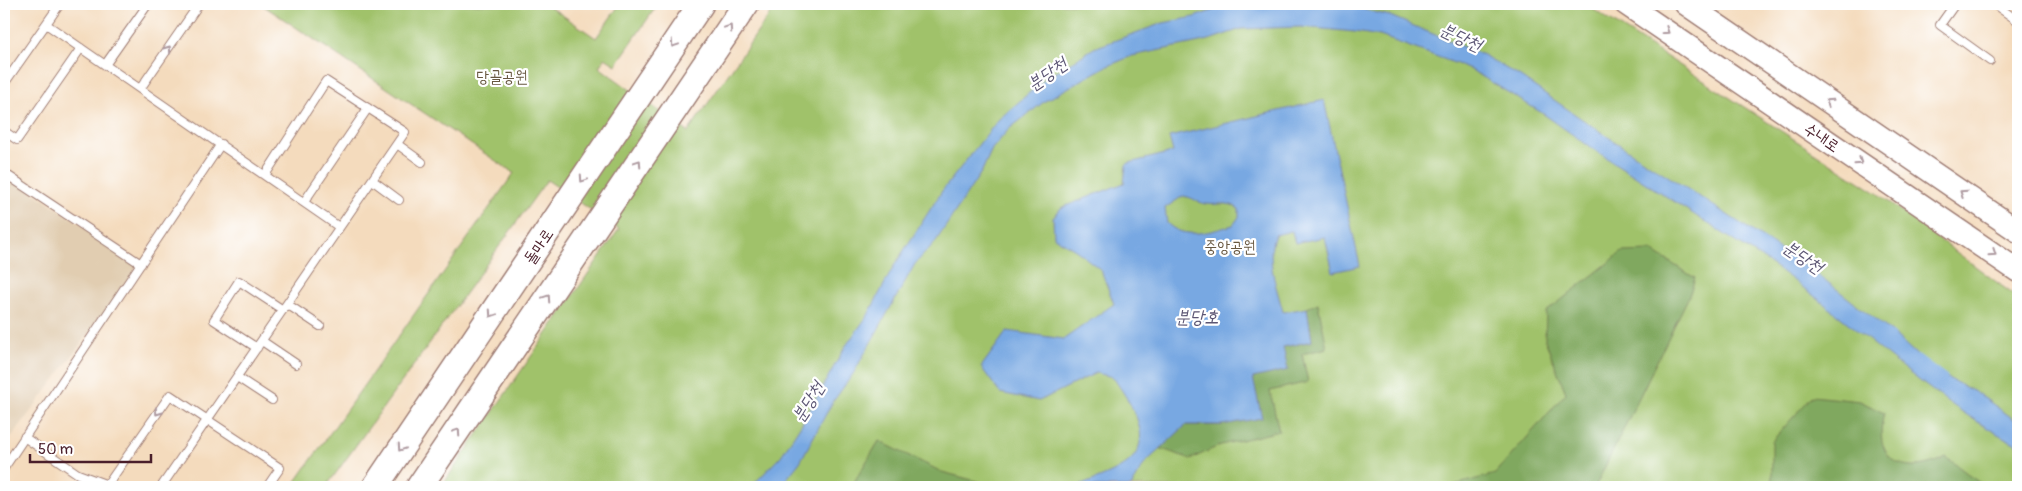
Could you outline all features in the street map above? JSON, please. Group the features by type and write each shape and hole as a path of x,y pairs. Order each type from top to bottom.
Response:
{"main road":[{"name":"돌마로","path":"375,487 701,4"},
{"path":"420,487 746,4"},
{"name":"수내로","path":"1626,4 2018,270"},
{"name":"수내로","path":"1686,4 2018,231"}],"lane":[{"path":"4,84 60,4"},
{"path":"105,65 148,4"},
{"path":"140,89 199,4"},
{"path":"1955,4 1940,25 1990,61"},
{"path":"1994,4 2018,20"},
{"path":"46,24 339,227"},
{"path":"4,131 17,140 80,48"},
{"path":"160,487 406,132 326,81 265,175"},
{"path":"304,202 368,108"},
{"path":"4,468 221,144"},
{"path":"397,144 422,162"},
{"path":"4,173 141,264"},
{"path":"372,180 399,200"},
{"path":"257,348 214,320 239,281 320,326"},
{"path":"262,340 296,364"},
{"path":"237,377 272,400"},
{"path":"24,437 78,474 110,486 170,395 280,468 267,487"}],"shaded area":[{"path":"4,173 141,264 4,447"}],"green space":[{"name":"중앙공원","path":"261,4 546,4 596,38 620,4 658,4 616,65 605,58 599,67 688,132 777,4 1585,4 1877,193 2018,298 2018,487 441,487 619,229 547,180 326,487 292,487 514,173"},
{"path":"1652,251 1695,278 1689,296 1595,487 1447,487 1495,474 1566,393 1545,340 1546,312 1622,252"},
{"path":"1318,303 1327,348 1302,354 1308,382 1270,391 1279,431 1221,445 1191,459 1159,448 1186,425 1222,425 1253,378 1283,347 1312,341 1307,308"},
{"path":"1812,396 1860,401 1884,413 1881,430 1883,443 1887,454 1895,461 1905,465 1918,466 1946,457 1985,487 1772,487 1772,441"},
{"path":"879,441 942,472 999,487 851,487"}],"water":[{"path":"1232,4 1320,4 1354,7 1390,16 1483,55 1519,76 1614,141 1812,270 1893,333 1934,371 1977,393 2018,422 2018,445 1985,427 1923,384 1806,289 1775,267 1593,149 1542,113 1468,68 1380,36 1301,27 1241,29 1209,40 1132,56 1103,68 1045,101 1009,129 992,149 982,171 936,241 915,264 853,374 832,403 800,462 780,487 751,487 781,456 801,425 845,347 868,315 894,266 942,191 998,120 1044,80 1094,48 1163,23 1194,17"},
{"name":"분당호","path":"1324,100 1360,266 1333,272 1325,237 1295,243 1292,231 1275,235 1272,244 1272,264 1283,312 1307,308 1312,341 1283,347 1288,370 1253,378 1262,418 1222,425 1186,425 1145,463 1131,487 1077,487 1110,474 1122,467 1136,453 1140,443 1140,431 1137,420 1126,397 1113,377 1096,373 1039,401 1000,393 981,367 1007,331 1064,339 1114,304 1101,270 1077,251 1054,237 1053,218 1061,208 1124,183 1126,165 1129,163 1173,152 1169,137","holes":["1183,196 1205,204 1235,206 1239,209 1239,217 1233,225 1216,230 1199,233 1182,232 1167,223 1165,208"]}],"waterway":[{"name":"분당천","path":"1918,357 1945,377"}],"park label":[{"name":"당골공원","path":"502,76"}]}
